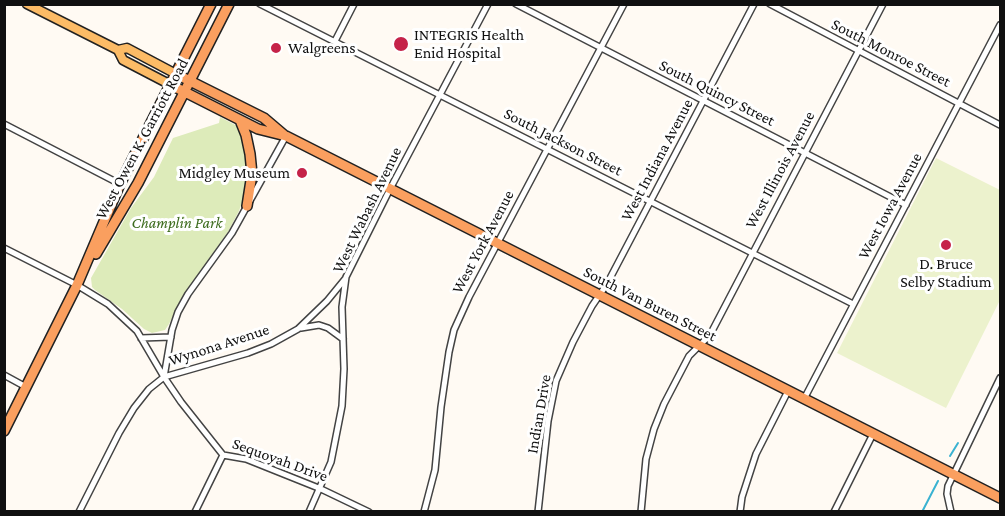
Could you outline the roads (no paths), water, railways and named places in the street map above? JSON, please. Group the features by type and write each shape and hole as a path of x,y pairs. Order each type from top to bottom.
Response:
{"highway":[{"name":"West Owen K. Garriott Road","path":"4,430 77,285 120,184 211,4"},
{"name":"West Owen K. Garriott Road","path":"77,285 138,183 229,4"},
{"name":"South Van Buren Street","path":"176,74 264,118 286,136 1000,498"},
{"name":"South Van Buren Street","path":"171,85 258,129 286,136"},
{"path":"240,120 246,135 252,174 247,206"}],"main road":[{"name":"South Van Buren Street","path":"27,4 37,7 118,50 123,60 171,85"},
{"name":"South Van Buren Street","path":"118,50 127,48 176,74"}],"street":[{"name":"South Jackson Street","path":"260,4 853,304"},
{"path":"335,41 354,4"},
{"name":"West Wabash Avenue","path":"309,512 331,462 342,406 344,369 342,307 346,277 488,4"},
{"name":"South Quincy Street","path":"516,4 906,205"},
{"name":"West York Avenue","path":"424,512 435,470 441,407 454,330 497,243 624,4"},
{"name":"West Indiana Avenue","path":"599,295 754,4"},
{"name":"South Monroe Street","path":"770,4 1000,125"},
{"name":"West Illinois Avenue","path":"641,512 646,459 664,404 689,356 710,335 883,4"},
{"name":"West Iowa Avenue","path":"804,399 1000,25"},
{"path":"4,124 120,184"},
{"path":"164,377 178,312 188,294 232,233 286,136"},
{"name":"Sequoyah Drive","path":"4,248 108,303 126,319 141,338 181,402 223,455 246,459 321,489 369,512"},
{"name":"Wynona Avenue","path":"79,512 119,433 149,389 164,377 248,353 298,329 327,301 346,277"},
{"name":"Indian Drive","path":"538,512 548,421 556,381 573,342 599,295"},
{"name":"Wynona Avenue","path":"298,329 319,325 328,328 343,339"},
{"path":"141,338 171,337"},
{"path":"4,375 26,387"},
{"path":"951,512 947,494 952,474 999,386 1000,378"},
{"path":"740,512 742,496 756,454 788,391"},
{"path":"834,512 873,434"},
{"path":"195,512 223,455"}],"waterway":[{"path":"950,456 958,443"},
{"path":"922,512 938,481"}],"place":[{"name":"INTEGRIS Health Enid Hospital","path":"401,44"},
{"name":"Walgreens","path":"276,48"},
{"name":"Midgley Museum","path":"302,173"},
{"name":"D. Bruce Selby Stadium","path":"946,245"}],"park label":[{"name":"Champlin Park","path":"177,223"}]}
